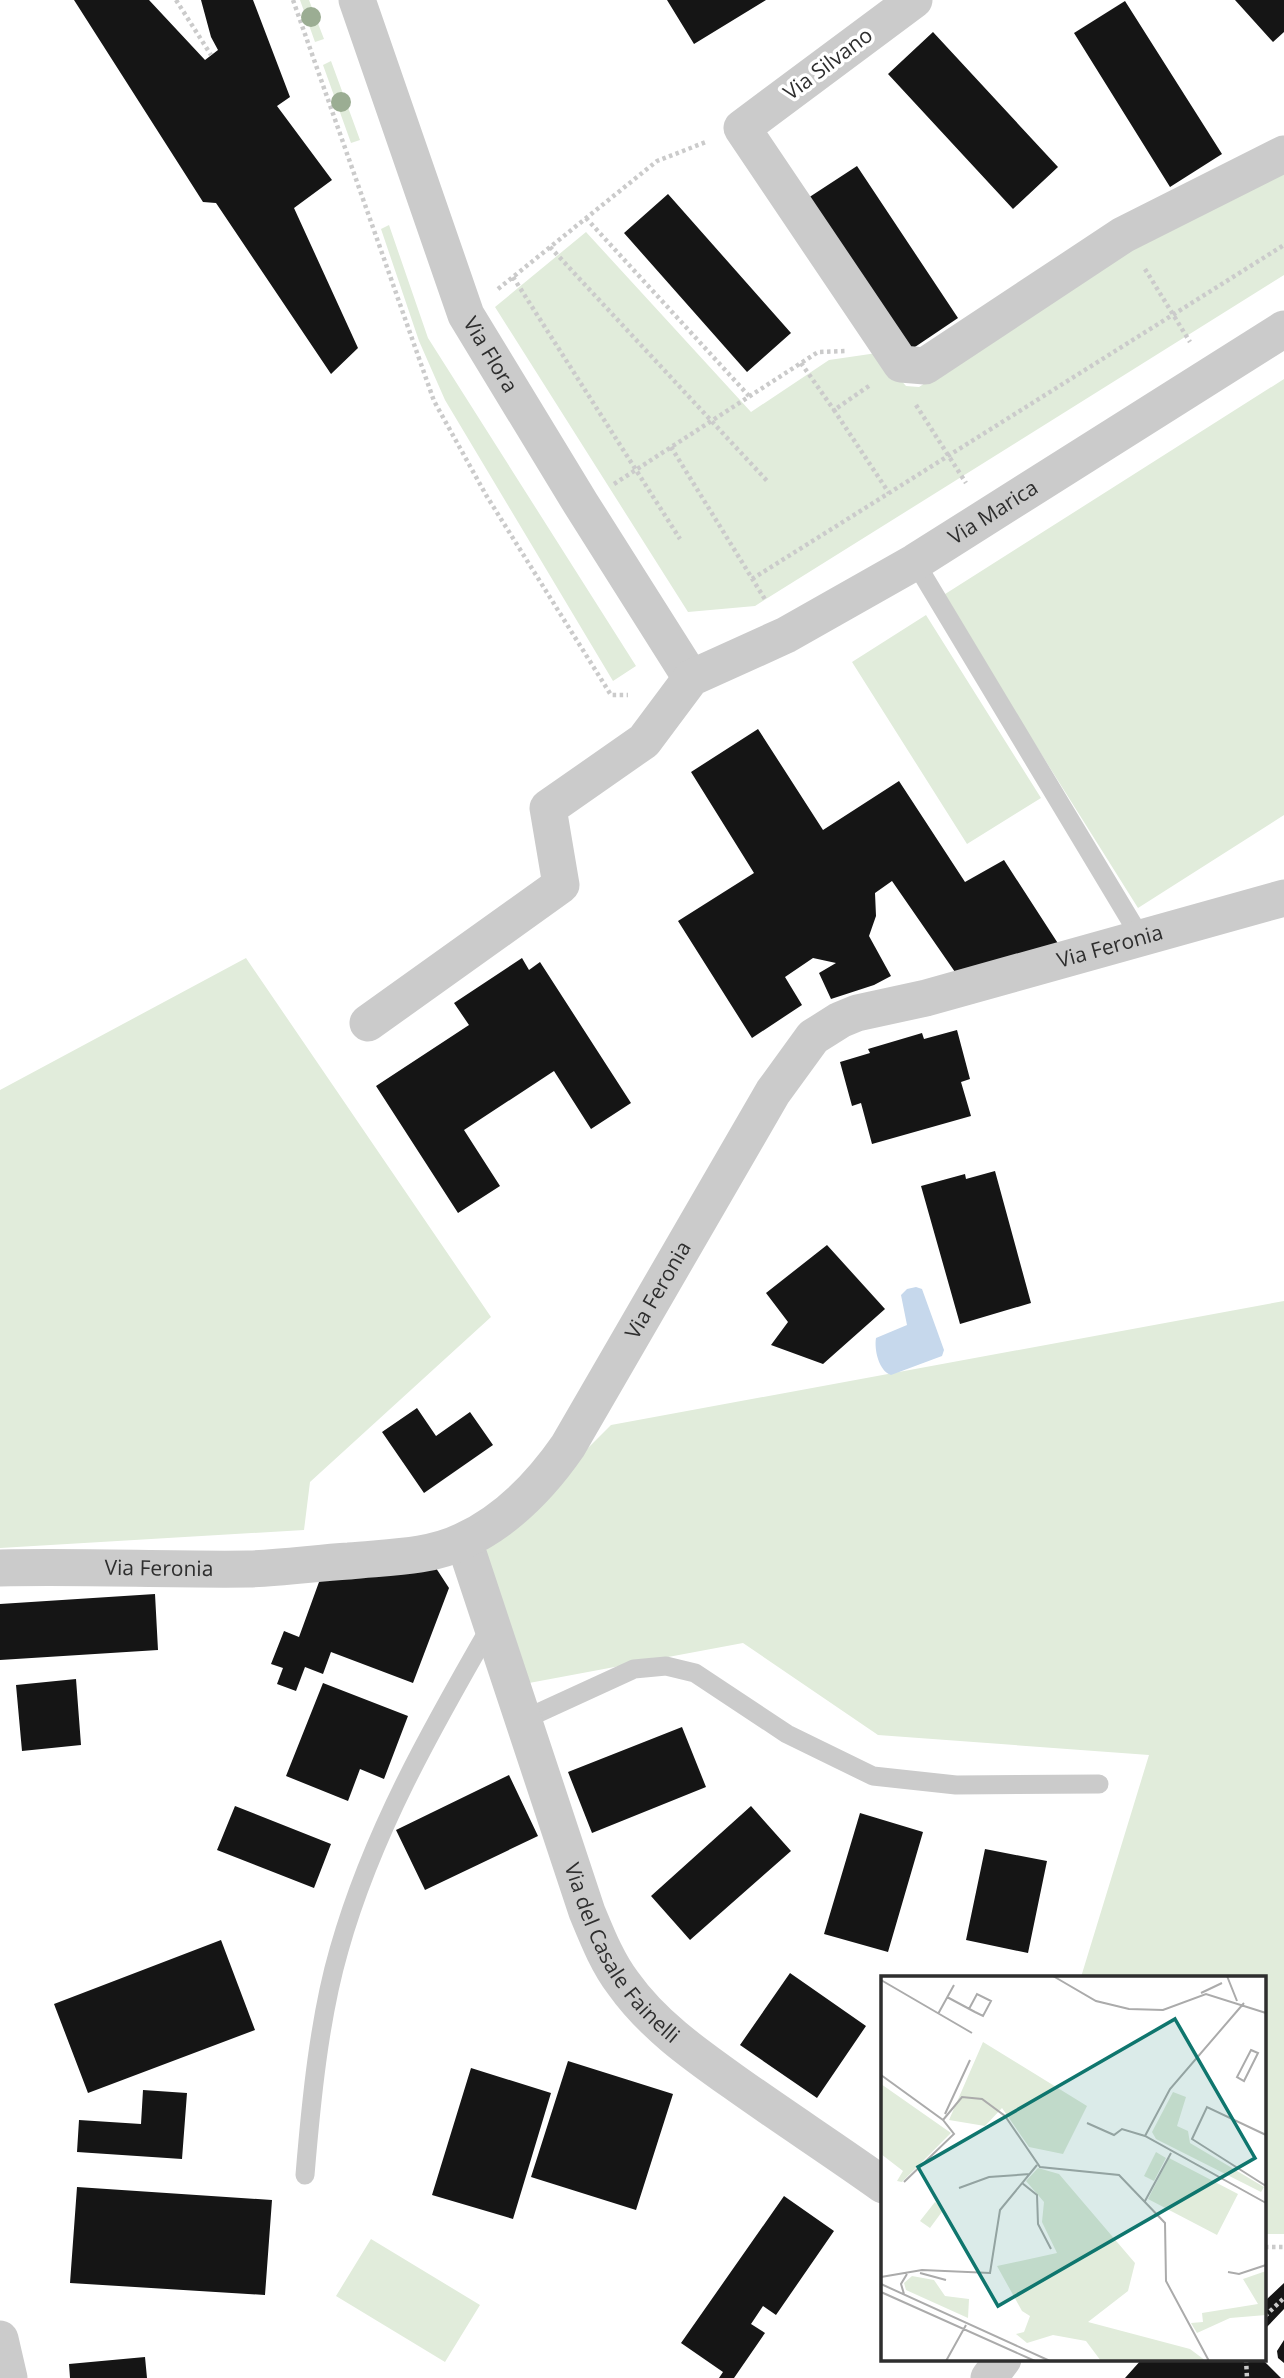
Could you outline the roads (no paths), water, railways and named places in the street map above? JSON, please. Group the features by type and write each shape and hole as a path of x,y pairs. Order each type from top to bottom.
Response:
{"street":[{"name":"Via Flora","path":"357,0 466,315 581,505 691,678"},
{"name":"Via Silvano","path":"914,0 742,128 895,356 925,366 1123,235 1284,154"},
{"name":"Via Marica","path":"691,678 786,635 915,562 1284,329"},
{"path":"368,1023 561,885 548,808 644,741 691,678"},
{"name":"Via Feronia","path":"0,1568 81,1566 251,1569 416,1555 464,1541 499,1520 551,1471 773,1092 813,1037 857,1013 926,998 1284,898"},
{"name":"Via del Casale Fainelli","path":"464,1541 587,1912 604,1950 631,1994 661,2026 696,2055 881,2184"},
{"path":"0,2339 9,2378"},
{"path":"989,2378 1002,2360"}],"lane":[{"path":"915,562 1141,938"},
{"path":"305,2175 327,2001 347,1923 395,1801 493,1623"},
{"path":"525,1719 634,1669 666,1667 695,1674 787,1734 873,1776 956,1785 1099,1784"}],"water":[{"path":"907,1289 922,1289 944,1350 942,1356 891,1375 883,1369 878,1359 876,1338 907,1325 901,1295"}]}
